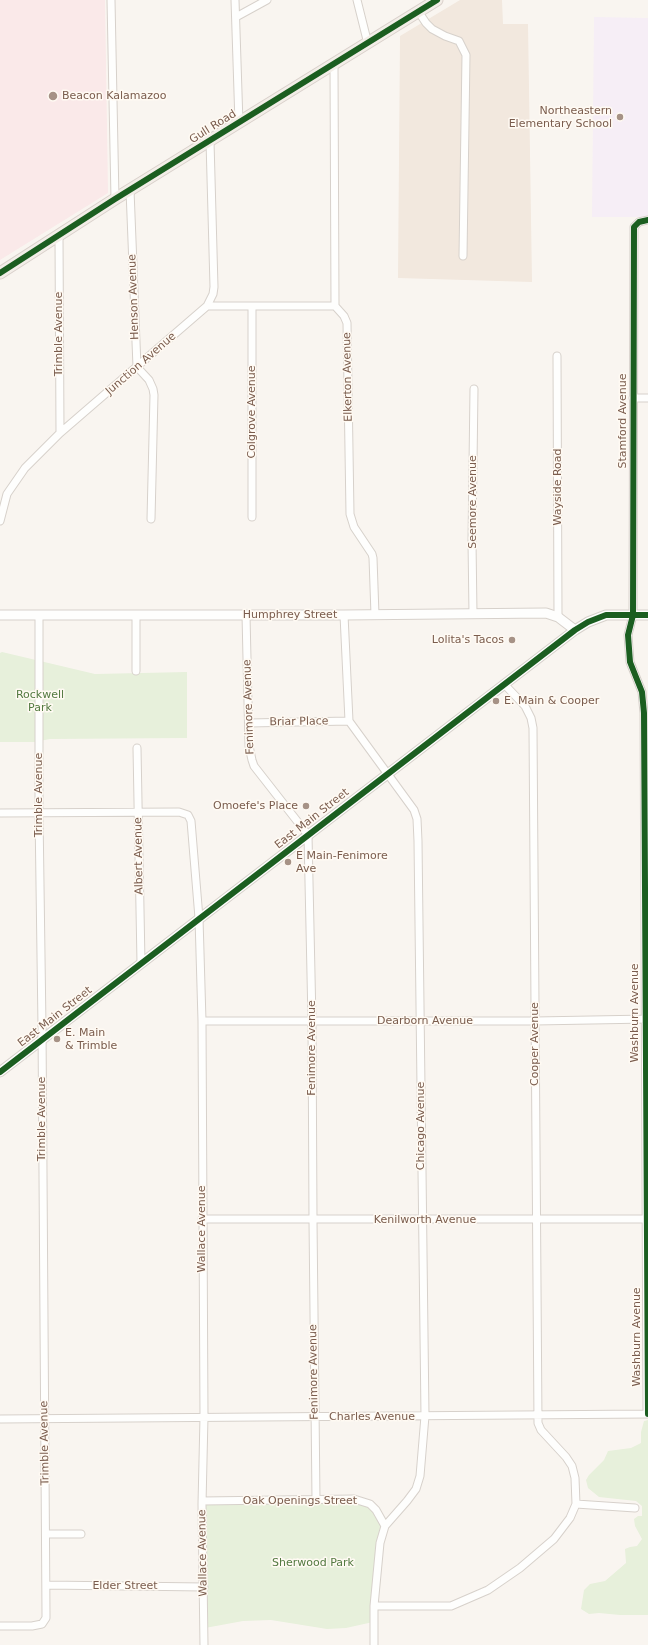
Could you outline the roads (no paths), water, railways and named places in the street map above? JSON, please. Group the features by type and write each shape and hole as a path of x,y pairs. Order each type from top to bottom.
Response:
{"main road":[{"name":"Gull Road","path":"0,273 115,199 437,0"}],"street":[{"path":"111,0 115,199"},
{"path":"235,0 239,123"},
{"path":"236,17 267,0"},
{"path":"357,0 368,44"},
{"path":"418,11 432,29 445,36 460,41 466,55 463,256"},
{"path":"210,141 214,287 213,294 207,306 335,306 334,65"},
{"name":"Henson Avenue","path":"130,190 137,367"},
{"name":"Stamford Avenue","path":"633,615 634,227 639,222 648,220"},
{"name":"Trimble Avenue","path":"59,236 60,433"},
{"name":"Junction Avenue","path":"0,521 7,494 25,468 60,433 207,306"},
{"name":"Elkerton Avenue","path":"335,306 344,316 347,323 350,514 354,527 373,558 375,615"},
{"name":"Colgrove Avenue","path":"252,307 252,517"},
{"name":"Wayside Road","path":"557,356 558,617"},
{"path":"137,367 149,380 154,395 151,518"},
{"name":"Seemore Avenue","path":"473,614 472,541 474,389"},
{"path":"633,398 648,398"},
{"name":"Humphrey Street","path":"0,615 136,616 546,613 558,617 575,630"},
{"name":"Trimble Avenue","path":"0,1626 32,1626 42,1624 46,1614 39,813 39,615"},
{"name":"Fenimore Avenue","path":"246,615 249,746 252,760 254,766 308,835 312,1021 316,1500"},
{"path":"344,615 349,721"},
{"name":"East Main Street","path":"0,1072 575,630 588,622 606,615 648,615"},
{"name":"Washburn Avenue","path":"633,615 628,635 628,648 633,670 642,692 644,713 646,821 648,1414"},
{"path":"136,616 136,671"},
{"name":"Cooper Avenue","path":"504,684 525,706 531,718 533,728 538,1423 541,1430 566,1457 575,1472 576,1504"},
{"name":"Briar Place","path":"249,724 349,721"},
{"name":"Chicago Avenue","path":"349,721 414,810 417,820 421,1021 425,1416 420,1476 416,1489 385,1526 380,1543 374,1606 374,1645"},
{"name":"Albert Avenue","path":"137,748 140,963"},
{"path":"0,813 139,812"},
{"name":"Wallace Avenue","path":"139,812 179,812 188,815 191,821 199,918 202,1022 204,1417 202,1501 204,1645"},
{"name":"Dearborn Avenue","path":"202,1022 535,1021 646,1019"},
{"name":"Kenilworth Avenue","path":"202,1219 422,1220 647,1218"},
{"name":"Charles Avenue","path":"0,1419 648,1414"},
{"name":"Oak Openings Street","path":"202,1501 354,1499 370,1504 376,1510 385,1526"},
{"path":"374,1606 451,1606 488,1590 520,1568 554,1539 570,1518 576,1504 635,1508"},
{"path":"46,1534 81,1534"},
{"name":"Elder Street","path":"46,1585 204,1587"}],"place":[{"name":"Beacon Kalamazoo","path":"53,96"},
{"name":"Northeastern Elementary School","path":"620,117"},
{"name":"Lolita's Tacos","path":"512,640"},
{"name":"E. Main & Cooper","path":"496,701"},
{"name":"Omoefe's Place","path":"306,806"},
{"name":"E Main-Fenimore Ave","path":"288,862"},
{"name":"E. Main & Trimble","path":"57,1039"}],"park label":[{"name":"Rockwell Park","path":"40,701"},
{"name":"Sherwood Park","path":"313,1563"}]}
